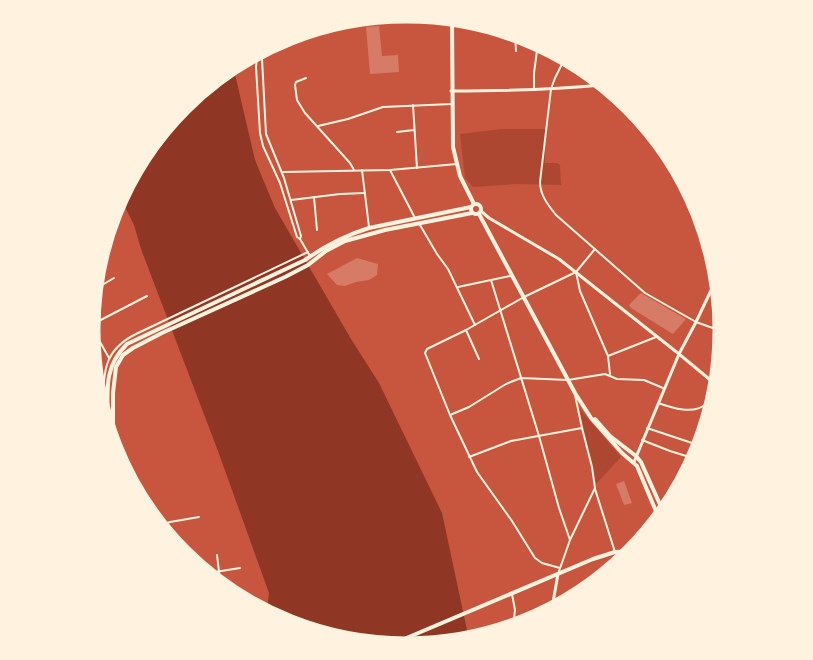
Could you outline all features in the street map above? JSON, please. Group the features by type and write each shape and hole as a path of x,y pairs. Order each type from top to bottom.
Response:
{"main road":[{"path":"452,26 453,147 460,176 473,206 472,213"},
{"path":"161,331 305,260 309,254 345,237 369,228 480,205 480,212 575,393 591,418 611,442 639,469 655,510"},
{"path":"107,401 108,381 114,358 127,344 285,277 308,265 326,250 345,241 385,230 480,212"},
{"path":"590,415 610,436 636,456 645,469 660,504"},
{"path":"404,638 593,559 619,552"}],"street":[{"path":"516,43 516,51"},
{"path":"534,89 537,51"},
{"path":"262,59 266,134 282,172 300,239"},
{"path":"106,397 104,375 109,358 130,337 309,254 297,237 279,178 261,139 257,99 257,62"},
{"path":"562,65 551,89 540,182 540,189 546,202 556,215 645,294 696,322 714,328"},
{"path":"306,78 296,82 296,97 305,113 350,162 354,170"},
{"path":"451,91 519,91 595,86"},
{"path":"318,126 348,119 377,108 452,104"},
{"path":"413,105 417,168"},
{"path":"397,132 414,130"},
{"path":"282,172 390,170 457,164"},
{"path":"362,170 369,228"},
{"path":"390,170 416,219 458,287 475,325"},
{"path":"291,200 364,193"},
{"path":"314,197 317,230"},
{"path":"480,212 558,259 710,380"},
{"path":"560,568 542,563 532,555 477,472 450,415 425,353 524,297 576,273 595,249"},
{"path":"576,273 580,291 608,356 610,375"},
{"path":"458,287 512,275"},
{"path":"103,285 114,278"},
{"path":"491,280 570,540"},
{"path":"634,462 663,388 711,290"},
{"path":"99,320 147,296"},
{"path":"466,330 479,359"},
{"path":"608,356 657,336"},
{"path":"100,342 109,358"},
{"path":"450,415 521,378 568,380 602,374 617,379 644,380 663,388"},
{"path":"575,393 595,488 615,552"},
{"path":"657,402 679,409 695,409 705,406"},
{"path":"469,457 511,441 582,428"},
{"path":"647,428 693,443"},
{"path":"642,440 687,457"},
{"path":"553,600 558,574 570,540 595,488"},
{"path":"167,523 199,517"},
{"path":"217,555 218,572 240,568"},
{"path":"510,595 514,618"}],"shaded area":[{"path":"235,75 255,160 275,208 379,383 442,513 467,632 406,638 366,635 327,627 268,605 269,593 134,225 125,206 151,159 175,127 204,99"},
{"path":"502,129 545,129 545,163 560,165 561,185 516,184 473,187 465,178 460,134"},
{"path":"579,408 621,457 596,484"}],"building":[{"path":"379,26 382,56 398,55 399,72 370,74 366,27"},
{"path":"357,258 378,264 377,275 369,280 345,286 337,285 327,274"},
{"path":"641,293 686,319 673,334 631,308 629,305"},
{"path":"624,481 632,503 624,505 616,484"}]}
